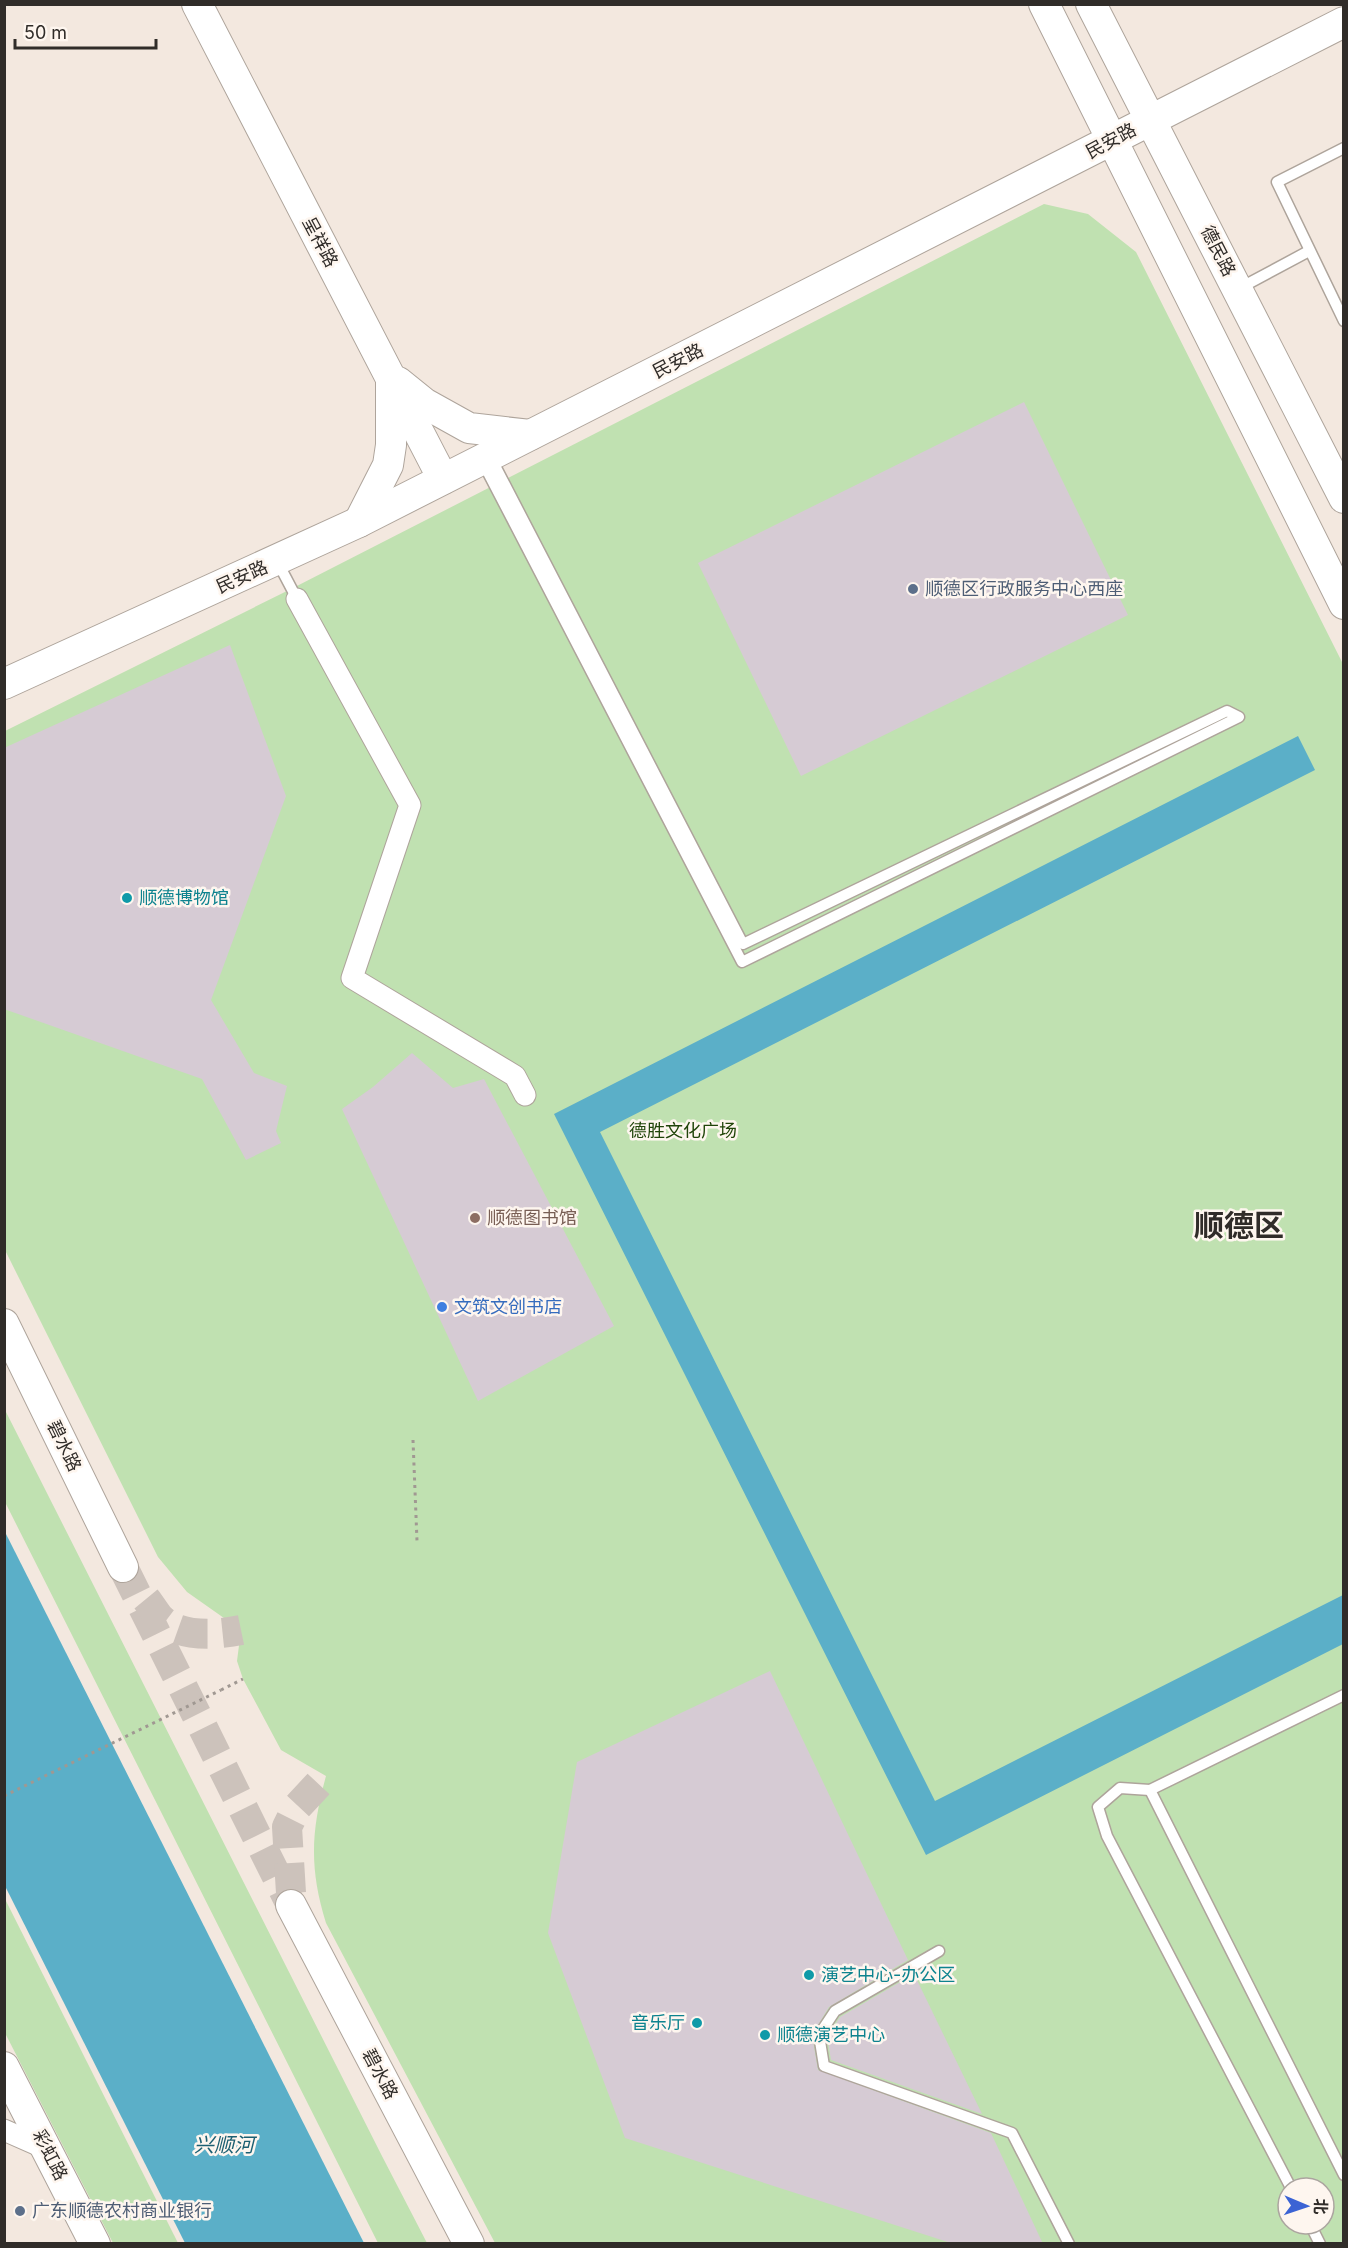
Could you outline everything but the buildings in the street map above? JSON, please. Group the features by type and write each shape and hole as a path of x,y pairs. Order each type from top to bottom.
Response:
{"street":[{"name":"呈祥路","path":"196,4 443,480"},
{"path":"1044,4 1344,604"},
{"name":"德民路","path":"1091,4 1152,119 1344,498"},
{"name":"民安路","path":"4,684 359,522 1344,22"},
{"path":"391,376 424,403 469,428 530,435"},
{"path":"359,522 388,465 391,445 391,376"},
{"path":"297,600 410,805 352,978 515,1076 525,1095"},
{"name":"碧水路","path":"4,1324 123,1567"},
{"name":"碧水路","path":"291,1905 469,2244"},
{"name":"彩虹路","path":"4,2067 95,2244"},
{"path":"4,2130 47,2149"}],"lane":[{"path":"1344,148 1276,182 1344,321"},
{"path":"1238,289 1309,251"},
{"path":"486,458 743,944 1227,711 1239,717 742,962 486,458"},
{"path":"277,561 297,600"},
{"path":"1285,2176 1107,1836 1098,1807 1120,1788 1150,1790 1344,1695"},
{"path":"1150,1790 1344,2175"},
{"path":"939,1951 835,2011 819,2035 824,2066 1012,2133 1069,2244"}],"path":[{"path":"413,1440 417,1541"},
{"path":"4,1796 243,1679"}],"green space":[{"name":"德胜文化广场","path":"1044,204 1088,214 1136,252 1343,664 1343,2243 495,2243 326,1923 317,1885 314,1850 317,1814 326,1776 281,1750 243,1679 237,1661 241,1630 187,1592 158,1557 5,1250 5,731 291,589"},
{"path":"5,1410 427,2243 378,2243 5,1502"},
{"path":"4,1899 178,2243 113,2243 5,2033"}],"water":[{"path":"1298,736 1315,770 600,1132 935,1801 1343,1595 1343,1644 926,1855 554,1114"},
{"name":"兴顺河","path":"4,1532 364,2243 185,2243 5,1886"}],"tunnel":[{"path":"123,1567 291,1905"},
{"path":"146,1599 160,1618 177,1629 210,1634 241,1630"},
{"path":"291,1893 287,1827 297,1807 326,1776"}],"place":[{"name":"顺德区行政服务中心西座","path":"913,589"},
{"name":"顺德博物馆","path":"127,898"},
{"name":"顺德图书馆","path":"475,1218"},
{"name":"文筑文创书店","path":"442,1307"},
{"name":"演艺中心-办公区","path":"809,1975"},
{"name":"音乐厅","path":"697,2023"},
{"name":"顺德演艺中心","path":"765,2035"},
{"name":"广东顺德农村商业银行","path":"20,2211"}],"district":[{"name":"顺德区","path":"1239,1226"}]}
